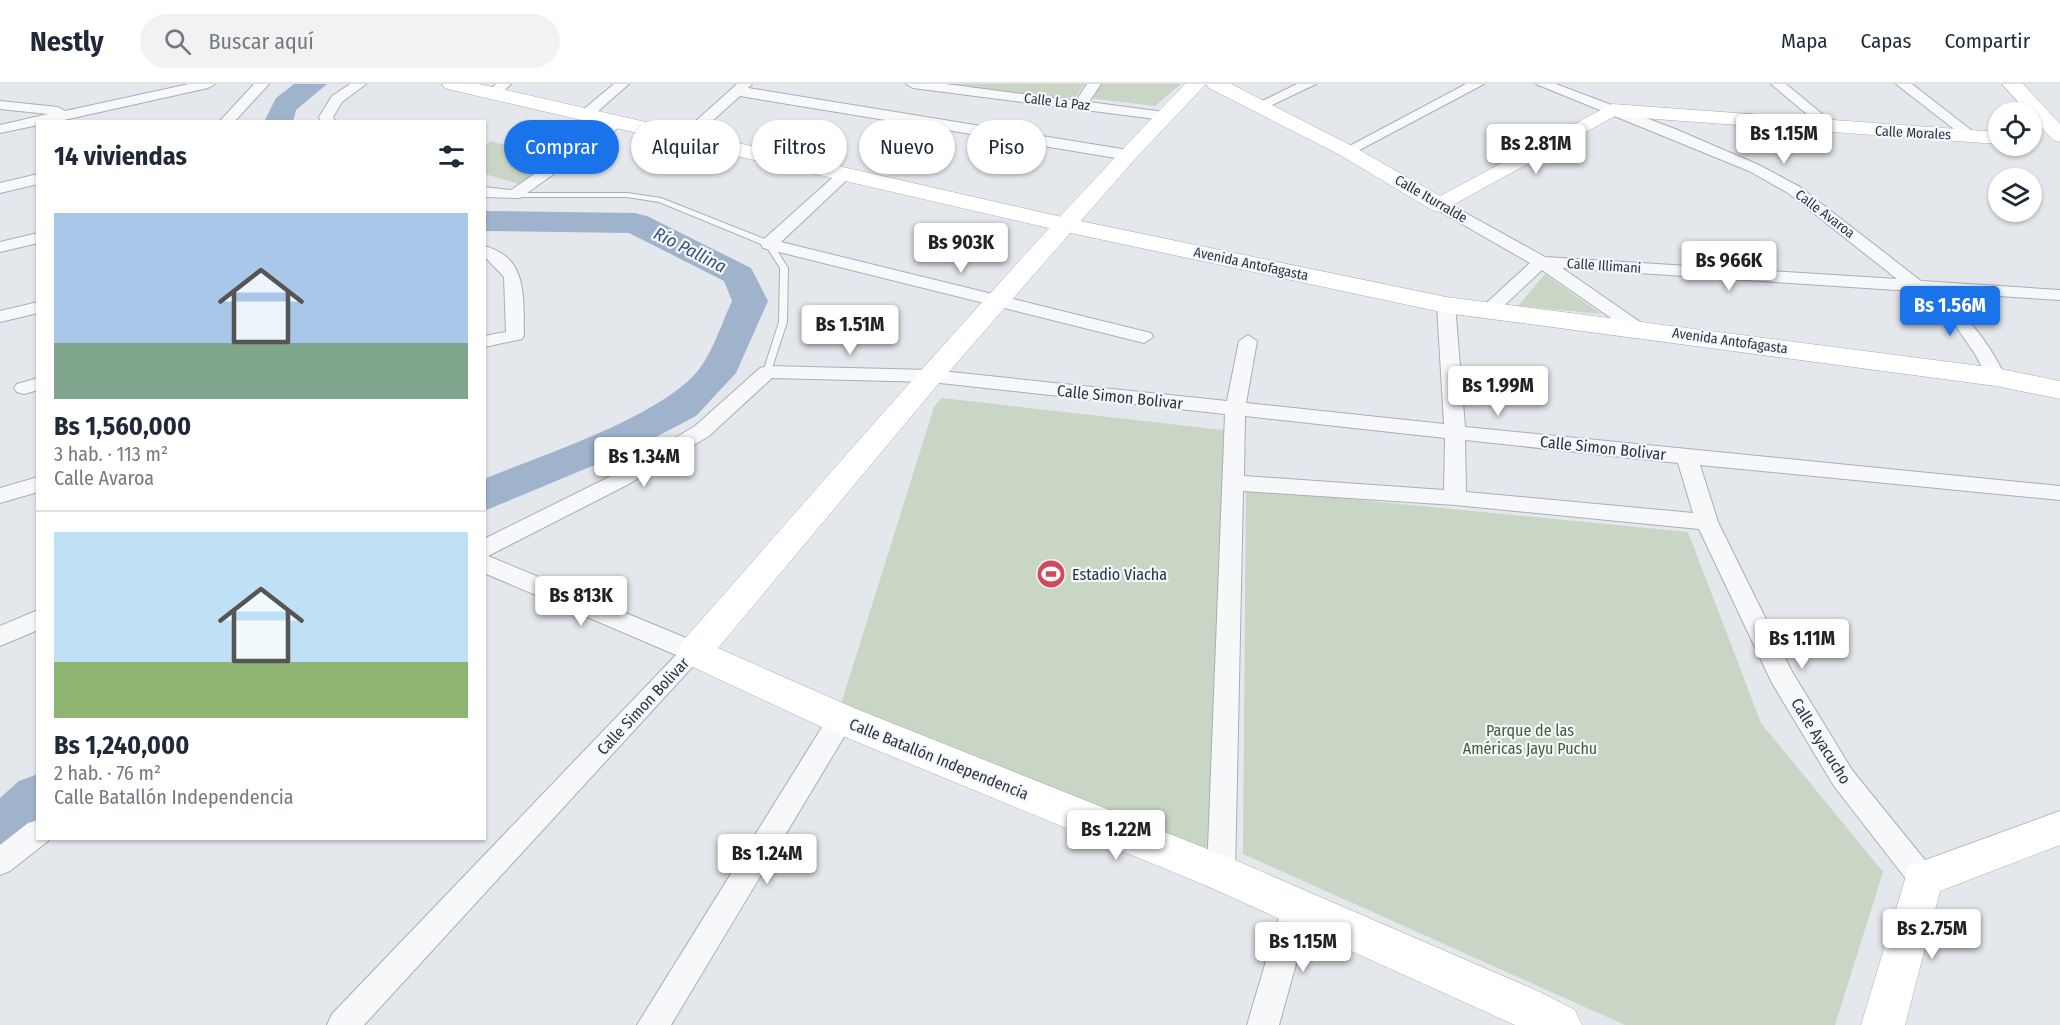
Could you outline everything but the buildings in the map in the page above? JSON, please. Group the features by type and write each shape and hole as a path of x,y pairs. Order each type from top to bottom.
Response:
{"main road":[{"name":"Avenida Antofagasta","path":"452,84 498,88 602,120"},
{"path":"931,376 1128,155 1196,84"},
{"name":"Calle Iturralde","path":"1216,84 1347,151 1440,205"},
{"path":"2012,84 2054,139"},
{"path":"1440,205 1612,110"},
{"name":"Calle Morales","path":"1612,110 1988,138"},
{"name":"Avenida Antofagasta","path":"844,174 1066,225 1446,305 1637,328 1996,377 2060,390"},
{"name":"Calle Simon Bolivar","path":"694,652 931,376"},
{"name":"Calle Batallón Independencia","path":"694,652 841,719 1221,873 1560,1025"},
{"path":"1883,1025 1923,879 2060,828"}],"street":[{"path":"43,120 208,84"},
{"path":"228,120 262,84"},
{"path":"328,120 326,117 337,99 359,84"},
{"path":"584,116 622,84"},
{"name":"Calle La Paz","path":"913,84 1164,116"},
{"path":"1080,105 1094,84"},
{"path":"1261,105 1309,84"},
{"path":"1347,151 1477,84"},
{"name":"Calle Avaroa","path":"1543,84 1754,168 1794,190 1961,321 1984,353 1996,377"},
{"path":"1588,84 1612,110"},
{"path":"1778,84 1833,128"},
{"path":"1903,84 1972,137"},
{"path":"705,120 741,88 1128,155"},
{"path":"0,105 77,113"},
{"path":"0,129 36,122"},
{"path":"486,192 514,195 544,174"},
{"path":"769,244 844,174"},
{"path":"0,188 36,179"},
{"name":"Calle Iturralde","path":"1440,205 1541,262 1637,328"},
{"path":"0,247 36,238"},
{"path":"769,244 1144,337"},
{"path":"486,342 516,334 513,276 487,253"},
{"path":"1490,310 1541,262"},
{"name":"Calle Illimani","path":"1541,262 2060,295"},
{"path":"1446,305 1455,431 1455,498"},
{"path":"0,317 36,308"},
{"path":"1221,873 1235,410 1248,341"},
{"path":"486,548 620,480 702,431 767,372"},
{"name":"Calle Simon Bolivar","path":"767,372 931,376 1687,457 2060,493"},
{"name":"Calle Ayacucho","path":"1687,457 1707,522 1781,676 1843,778 1923,879"},
{"path":"1234,483 1455,498 1707,522"},
{"path":"0,496 36,485"},
{"name":"Calle Batallón Independencia","path":"486,564 694,652"},
{"path":"0,638 36,620"},
{"name":"Calle Simon Bolivar","path":"343,1025 694,652"},
{"path":"661,1023 841,719"},
{"path":"0,862 36,834"},
{"path":"1263,1025 1297,907"}],"lane":[{"path":"514,195 616,194 661,201 769,244 784,268 784,290 783,322 767,372"}],"green space":[{"path":"954,84 1085,84 1075,98 1062,99"},
{"path":"1097,84 1181,84 1155,106 1087,98"},
{"path":"491,141 504,144 504,174 534,174 519,184 486,174 486,144"},
{"path":"1545,274 1601,314 1518,306"},
{"name":"Estadio Viacha","path":"942,398 1223,430 1225,443 1212,839 1202,852 841,704 934,407"},
{"name":"Parque de las Américas Jayu Puchu","path":"1246,489 1688,532 1761,723 1883,872 1835,1025 1625,1025 1243,854"}],"waterway":[{"name":"Río Pallina","path":"278,120 286,104 313,84"},
{"name":"Río Pallina","path":"486,221 635,223 739,275 750,301 717,373 682,407 619,439 486,495"},
{"name":"Río Pallina","path":"0,834 36,800"}],"place":[{"name":"Estadio Viacha","path":"1051,574"}]}
